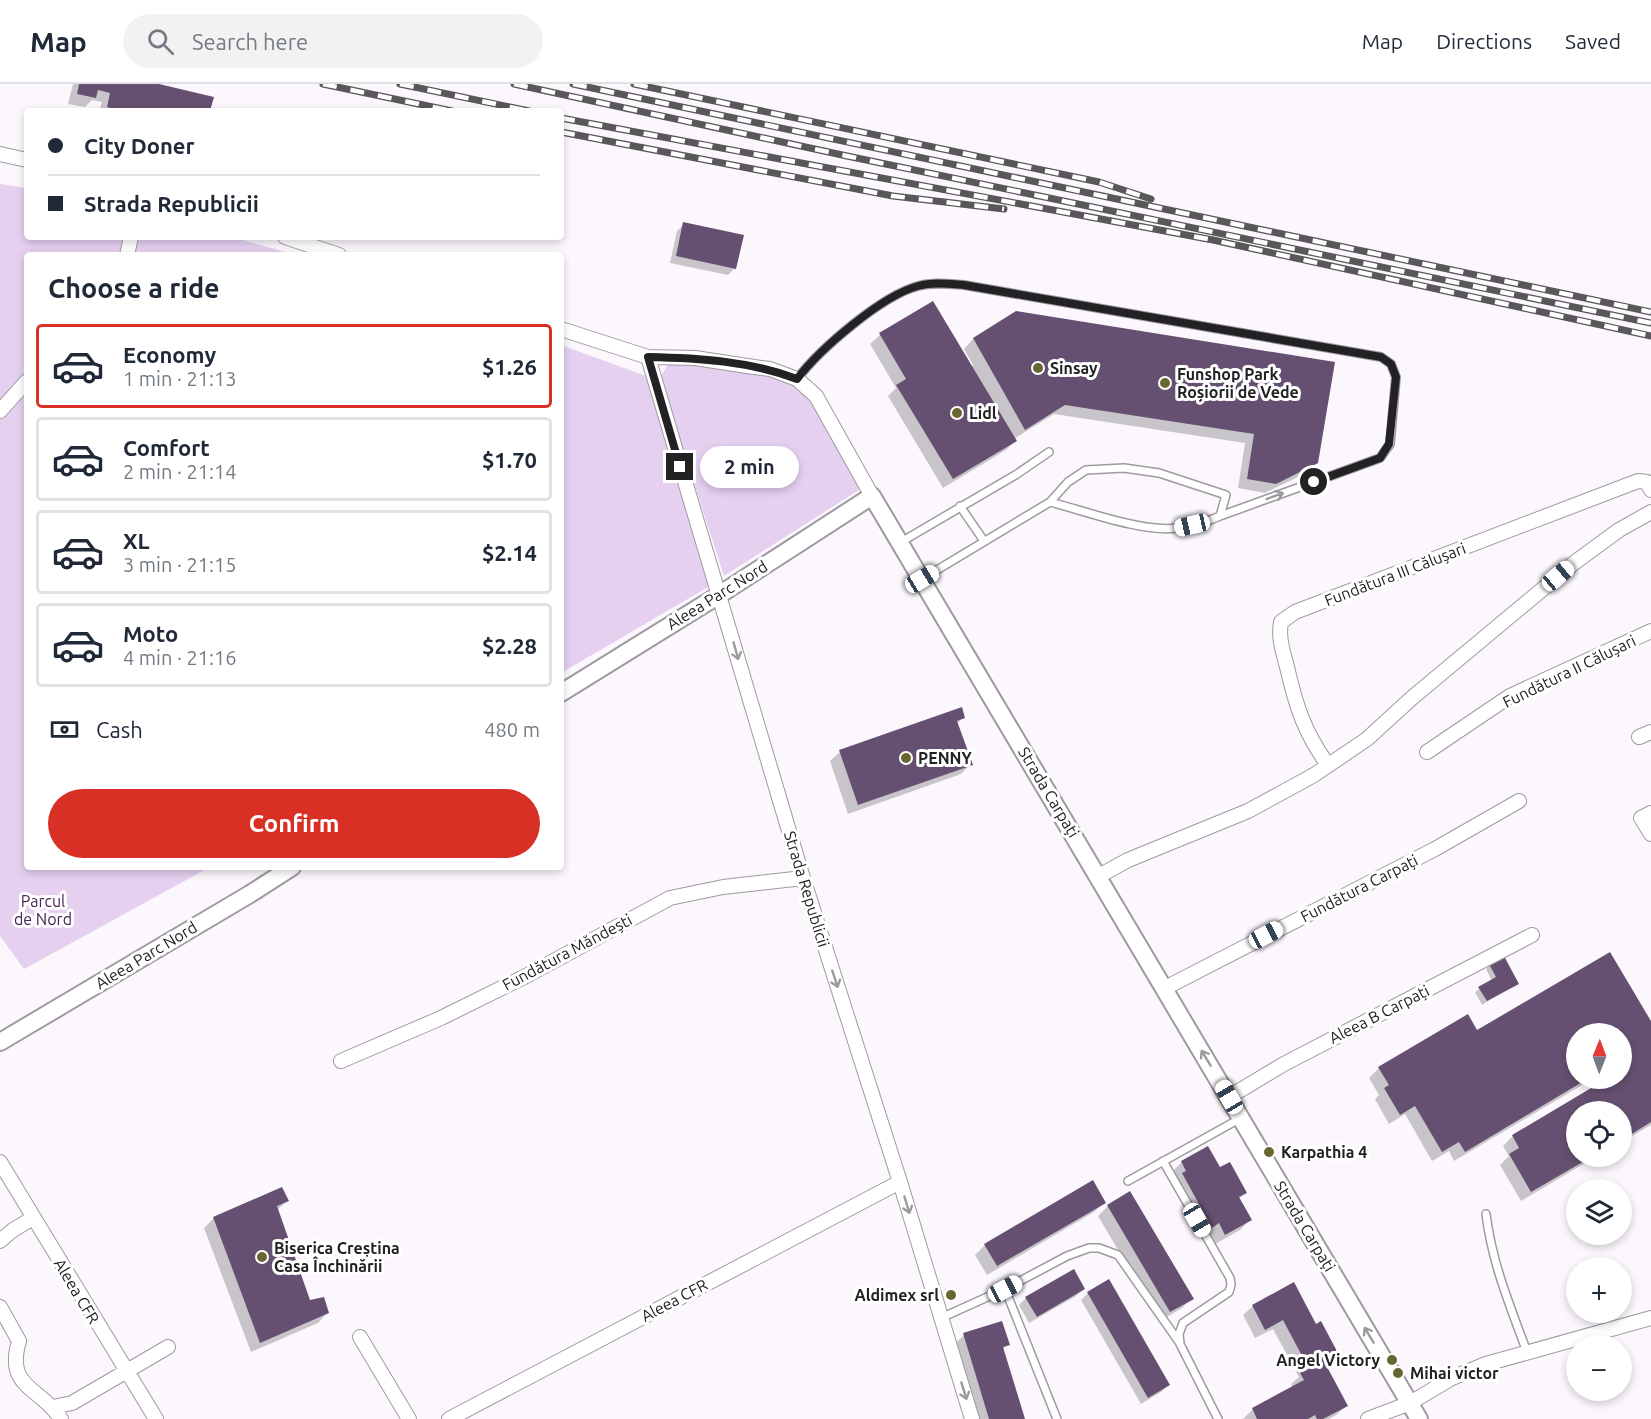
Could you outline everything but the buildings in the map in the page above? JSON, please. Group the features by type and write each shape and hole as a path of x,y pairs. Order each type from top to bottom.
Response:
{"street":[{"path":"0,154 24,159"},
{"path":"294,240 330,252"},
{"name":"Strada Carpați","path":"564,330 648,357 695,358 754,366 779,372 797,379 816,396 872,496 1419,1419"},
{"name":"Strada Republicii","path":"648,357 803,878 900,1182 972,1419"},
{"path":"0,411 24,384"},
{"name":"Fundătura III Călușari","path":"1328,765 1313,745 1298,710 1279,634 1281,621 1295,612 1638,481 1647,482 1651,490"},
{"name":"Aleea Parc Nord","path":"564,691 872,496"},
{"path":"1098,876 1128,860 1248,811 1328,765 1367,739 1413,697 1574,563 1619,530 1651,512"},
{"name":"Fundătura II Călușari","path":"1427,752 1510,696 1651,631"},
{"name":"Fundătura Carpați","path":"1165,988 1435,849 1519,801"},
{"path":"1651,813 1641,818 1651,834"},
{"name":"Aleea Parc Nord","path":"0,1042 287,870"},
{"name":"Fundătura Măndești","path":"341,1062 452,1013 670,898 723,887 803,878"},
{"name":"Aleea B Carpați","path":"1229,1097 1284,1064 1532,935"},
{"name":"Aleea CFR","path":"0,1162 156,1419"},
{"name":"Aleea CFR","path":"449,1419 475,1413 900,1182"},
{"path":"0,1241 33,1218"},
{"path":"0,1307 19,1341 15,1356 16,1368 25,1386 57,1413 168,1347"},
{"path":"1368,1419 1410,1403 1452,1378 1486,1364 1651,1318"},
{"path":"360,1337 409,1419"}],"lane":[{"path":"797,379 810,363 852,326 898,295 917,286 937,283 964,285 1381,357 1391,364 1396,377 1389,444 1380,458 1210,520 1175,529 1153,528 1050,501"},
{"path":"901,542 1017,474 1049,452"},
{"path":"922,579 1050,501 1068,482 1086,470 1124,468 1159,473 1226,495 1220,516"},
{"path":"960,507 984,541"},
{"path":"1128,1181 1241,1118"},
{"path":"1164,1161 1232,1285 1229,1292 1183,1323 1179,1334 1180,1344"},
{"path":"1486,1214 1498,1274 1527,1352"},
{"path":"941,1318 1005,1289 1079,1251 1089,1248 1109,1250 1118,1255 1126,1265 1180,1344 1218,1419"},
{"path":"1005,1289 1057,1419"}],"green space":[{"name":"Parcul de Nord","path":"0,184 24,188 24,240 243,240 285,252 24,252 24,870 205,870 24,969 0,936"},
{"path":"564,346 646,376 710,586 564,671"},
{"path":"693,363 764,375 800,390 817,409 862,488 724,576 661,382 662,374 668,365"}],"railway":[{"path":"323,84 438,108"},
{"path":"400,84 515,108"},
{"path":"514,84 847,156 1651,323"},
{"path":"573,84 1651,312"},
{"path":"634,84 1099,182 1151,199"},
{"path":"564,119 1213,240 1651,336"},
{"path":"564,133 893,196 1004,209"}],"place":[{"name":"Sinsay","path":"1038,368"},
{"name":"Funshop Park Roșiorii de Vede","path":"1165,383"},
{"name":"Lidl","path":"957,413"},
{"name":"PENNY","path":"906,758"},
{"name":"Karpathia 4","path":"1269,1152"},
{"name":"Biserica Creștina Casa Închinării","path":"262,1257"},
{"name":"Aldimex srl","path":"951,1295"},
{"name":"Angel Victory","path":"1392,1360"},
{"name":"Mihai victor","path":"1398,1373"}],"route":[{"path":"680,467 648,357 695,358 754,366 797,379 826,347 867,315 917,286 937,283 964,285 1381,357 1391,364 1396,377 1387,450 1380,458 1314,482"}]}
